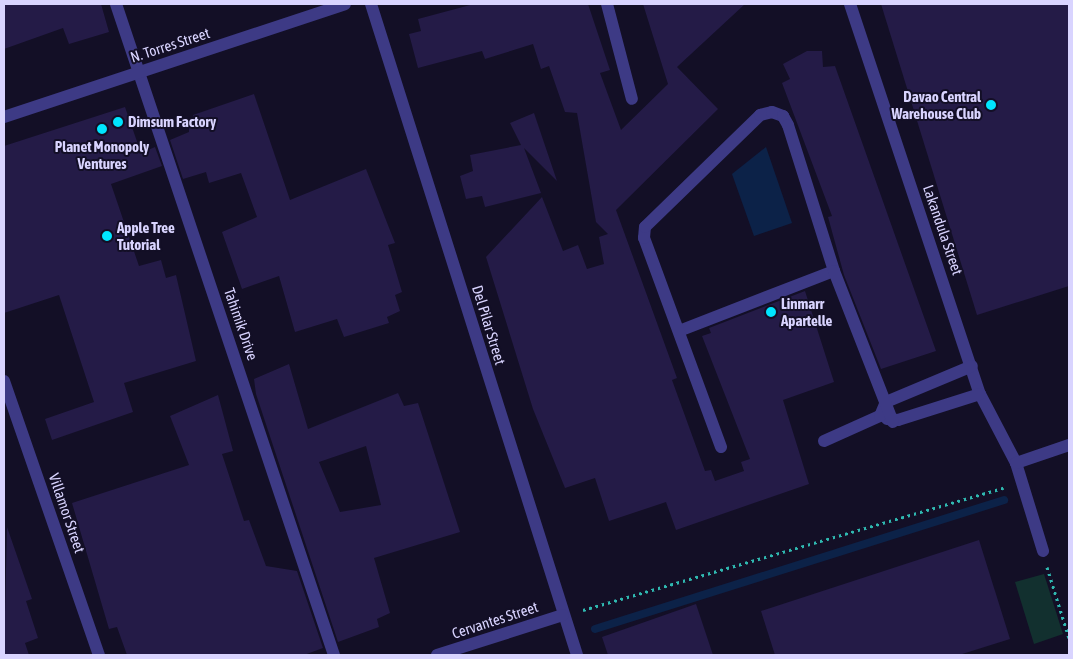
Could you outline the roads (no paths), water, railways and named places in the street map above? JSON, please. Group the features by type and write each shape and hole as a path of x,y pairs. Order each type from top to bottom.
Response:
{"street":[{"name":"Tahimik Drive","path":"116,4 334,655"},
{"name":"N. Torres Street","path":"4,117 345,4"},
{"name":"Del Pilar Street","path":"371,4 577,655"},
{"path":"607,4 632,100"},
{"name":"Lakandula Street","path":"850,4 980,394 1016,463 1042,551"},
{"path":"722,447 644,238 645,227 760,114 783,116 788,125 834,271 893,422"},
{"path":"679,331 834,271"},
{"path":"824,441 880,416 886,402 972,366"},
{"name":"Villamor Street","path":"4,381 99,655"},
{"path":"880,416 893,422 980,394"},
{"path":"1016,463 1069,445"},
{"name":"Cervantes Street","path":"438,655 563,615"}],"water":[{"path":"766,147 792,223 754,236 732,174"}],"waterway":[{"path":"595,629 1004,500"}],"place":[{"name":"Davao Central Warehouse Club","path":"991,105"},
{"name":"Dimsum Factory","path":"118,122"},
{"name":"Planet Monopoly Ventures","path":"102,129"},
{"name":"Apple Tree Tutorial","path":"107,236"},
{"name":"Linmarr Apartelle","path":"771,312"}]}
